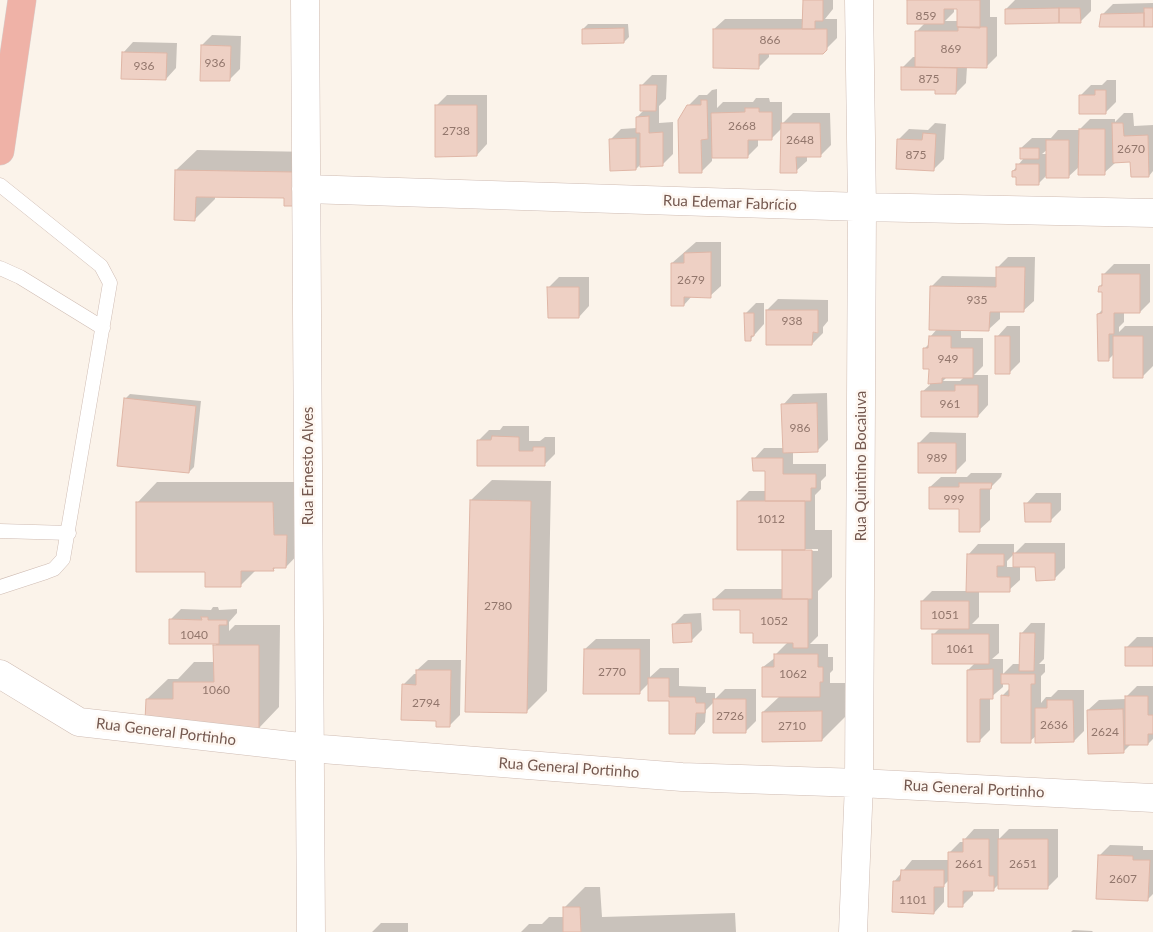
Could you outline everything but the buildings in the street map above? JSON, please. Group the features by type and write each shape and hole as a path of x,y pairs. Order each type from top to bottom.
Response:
{"highway":[{"path":"0,151 22,0"}],"street":[{"name":"Rua Ernesto Alves","path":"305,0 311,932"},
{"name":"Rua Quintino Bocaiuva","path":"854,932 860,783 862,207 859,0"},
{"name":"Rua Edemar Fabrício","path":"306,189 862,207 1153,214"},
{"name":"Rua General Portinho","path":"0,674 79,722 309,748 682,777 860,783 1153,798"}],"lane":[{"path":"0,185 101,266 110,283 63,559 54,568 0,588"},
{"path":"0,268 20,277 103,328"},
{"path":"0,531 69,532"}]}
